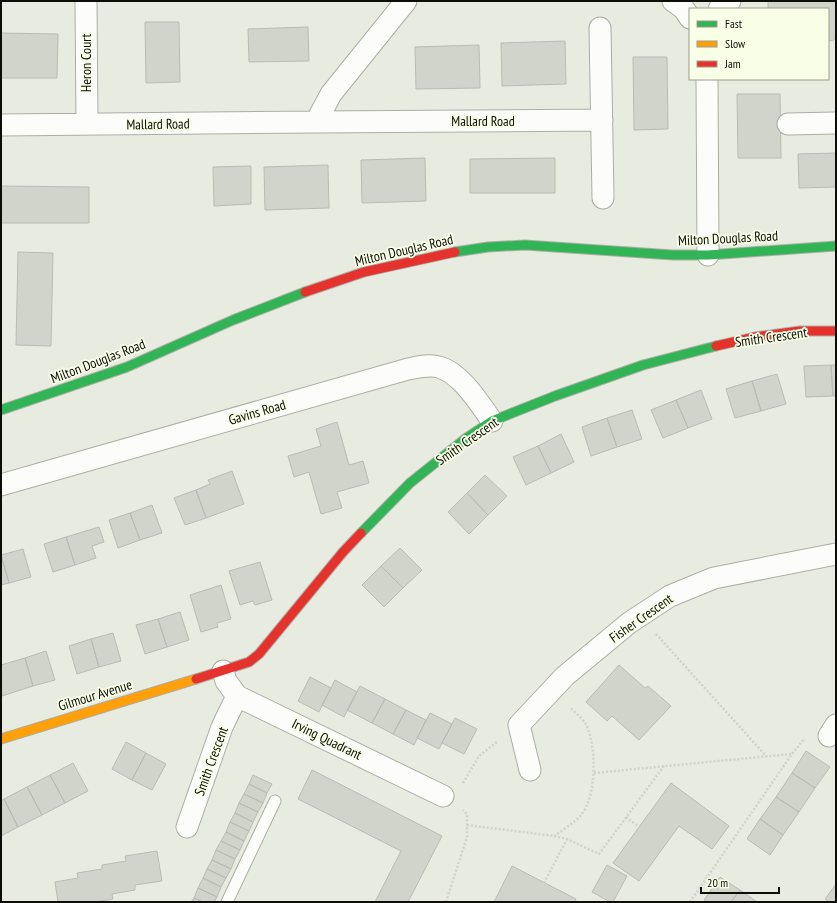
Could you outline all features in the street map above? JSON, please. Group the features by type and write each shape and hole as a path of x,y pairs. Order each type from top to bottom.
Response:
{"street":[{"name":"Heron Court","path":"86,1 86,124"},
{"path":"316,122 331,94 406,1"},
{"path":"673,1 684,9 689,16"},
{"path":"720,8 730,1"},
{"path":"600,28 603,198"},
{"path":"707,80 708,255"},
{"name":"Mallard Road","path":"1,125 602,120"},
{"path":"788,124 836,123"},
{"name":"Milton Douglas Road","path":"1,410 127,367 233,320 314,289 364,272 402,262 488,247 525,245 673,255 708,255 836,246"},
{"name":"Smith Crescent","path":"198,679 249,662 259,654 343,552 410,483 465,439 492,421 555,396 636,367 696,350 755,337 800,331 836,331"},
{"name":"Gavins Road","path":"2,482 408,369 424,366 438,367 453,373 466,387 492,421"},
{"name":"Fisher Crescent","path":"519,725 565,676 629,622 670,596 714,578 836,554"},
{"name":"Irving Quadrant","path":"223,671 226,681 237,696 448,798"},
{"name":"Gilmour Avenue","path":"1,739 198,679"},
{"name":"Smith Crescent","path":"187,827 222,727 237,696"},
{"path":"519,725 530,770"}],"lane":[{"path":"227,902 275,801"}],"path":[{"path":"640,616 767,756"},
{"path":"552,690 585,722 591,743 594,773 590,799 581,815 554,836"},
{"path":"446,902 467,837 467,814 448,798 479,756 519,725"},
{"path":"690,902 792,754 807,735 832,731"},
{"path":"594,773 792,754"},
{"path":"467,825 554,836 567,839 599,854 664,766"},
{"path":"626,817 639,827"},
{"path":"544,882 567,839"}],"building":[{"path":"768,1 836,1 836,37 834,37 834,40 829,41 829,8 768,8"},
{"path":"145,22 179,22 180,82 146,83"},
{"path":"308,27 309,61 249,62 248,29"},
{"path":"1,33 58,34 57,78 1,78"},
{"path":"565,41 566,84 502,86 501,43"},
{"path":"479,45 480,88 416,89 415,47"},
{"path":"633,57 667,57 668,129 634,130"},
{"path":"737,94 780,94 781,158 738,158"},
{"path":"836,153 836,187 799,188 798,154"},
{"path":"425,158 426,201 362,203 361,160"},
{"path":"555,158 555,193 470,193 470,159"},
{"path":"328,165 329,208 265,210 264,167"},
{"path":"251,166 251,204 214,206 213,167"},
{"path":"1,186 89,187 89,223 1,223"},
{"path":"18,252 53,253 51,346 16,345"},
{"path":"831,365 833,396 806,397 804,366"},
{"path":"831,365 836,365 836,396 833,396"},
{"path":"777,374 786,404 761,411 752,381"},
{"path":"752,381 761,411 735,418 726,389"},
{"path":"701,390 712,419 688,428 676,400"},
{"path":"676,400 688,428 663,438 651,410"},
{"path":"632,410 642,439 617,447 607,418"},
{"path":"607,418 617,447 591,456 582,427"},
{"path":"337,422 349,465 363,461 369,483 337,492 342,508 321,514 309,472 294,477 288,456 321,446 316,429"},
{"path":"561,434 574,462 551,473 538,446"},
{"path":"538,446 551,473 526,485 513,457"},
{"path":"232,471 244,504 206,518 196,490 210,484 208,480"},
{"path":"485,475 507,496 488,515 467,493"},
{"path":"196,490 206,518 185,525 174,498"},
{"path":"467,493 488,515 469,534 448,512"},
{"path":"152,505 162,533 140,540 130,513"},
{"path":"130,513 140,540 118,548 109,520"},
{"path":"99,527 104,542 92,546 96,558 75,565 66,537"},
{"path":"66,537 75,565 53,572 44,544"},
{"path":"400,548 422,570 403,588 381,566"},
{"path":"23,549 31,577 9,583 1,555"},
{"path":"1,555 9,583 1,585"},
{"path":"260,562 272,600 255,605 253,601 240,605 229,571"},
{"path":"381,566 403,588 384,607 362,585"},
{"path":"221,585 231,619 217,623 218,627 201,632 190,595"},
{"path":"180,612 189,640 167,647 158,619"},
{"path":"158,619 167,647 145,654 136,625"},
{"path":"113,633 121,661 99,667 91,639"},
{"path":"91,639 99,667 77,674 69,646"},
{"path":"46,651 55,680 33,686 25,658"},
{"path":"25,658 33,686 2,696 1,665"},
{"path":"619,665 645,688 648,686 671,706 639,740 612,716 607,721 586,702"},
{"path":"310,677 331,688 319,712 298,701"},
{"path":"335,680 357,692 344,717 322,705"},
{"path":"360,686 385,699 372,723 347,710"},
{"path":"385,699 406,710 393,734 372,723"},
{"path":"406,710 426,720 414,745 393,734"},
{"path":"430,713 452,724 439,749 417,738"},
{"path":"455,718 477,729 464,754 442,743"},
{"path":"126,742 146,753 132,780 112,769"},
{"path":"806,751 830,767 815,788 792,773"},
{"path":"146,753 166,764 152,790 132,780"},
{"path":"73,763 88,791 65,803 50,775"},
{"path":"312,770 442,836 408,902 375,902 401,851 298,799"},
{"path":"792,773 815,788 799,812 776,797"},
{"path":"50,775 65,803 42,815 27,787"},
{"path":"253,775 272,784 267,793 249,784"},
{"path":"671,783 729,826 712,849 679,826 639,881 613,863"},
{"path":"249,784 267,793 263,803 244,794"},
{"path":"27,787 42,815 18,827 4,799"},
{"path":"244,794 263,803 258,812 239,803"},
{"path":"776,797 799,812 783,835 760,819"},
{"path":"4,799 18,827 1,836 1,801"},
{"path":"239,803 258,812 253,822 235,813"},
{"path":"235,813 253,822 249,831 230,822"},
{"path":"760,819 783,835 770,855 747,839"},
{"path":"230,822 249,831 244,841 226,832"},
{"path":"226,832 244,841 240,850 221,841"},
{"path":"221,841 240,850 235,859 216,850"},
{"path":"216,850 235,859 231,869 212,860"},
{"path":"157,851 162,881 135,885 135,890 112,894 113,899 94,902 58,902 55,882 78,878 77,873 102,869 102,865 126,861 125,856"},
{"path":"212,860 231,869 226,878 207,869"},
{"path":"607,865 627,876 613,902 610,902 592,892"},
{"path":"512,866 576,899 575,902 494,902"},
{"path":"207,869 226,878 221,887 203,878"},
{"path":"720,877 740,890 731,902 707,902 704,900"},
{"path":"203,878 221,887 217,897 198,888"},
{"path":"836,884 836,902 829,902 825,899"},
{"path":"198,888 217,897 214,902 203,902 194,898"},
{"path":"740,890 757,902 731,902"},
{"path":"194,898 203,902 191,902"}],"traffic: fast":[{"path":"455,252 488,247 525,245 673,255 708,255 836,246"},
{"path":"1,410 127,367 233,320 305,292"},
{"path":"361,533 410,483 465,439 492,421 555,396 643,365 716,346"}],"traffic: slow":[{"path":"1,739 196,679"}],"traffic: jam":[{"path":"305,292 364,272 455,252"},
{"path":"716,346 755,337 800,331 836,331"},
{"path":"196,679 249,662 259,654 343,552 361,533"}]}
